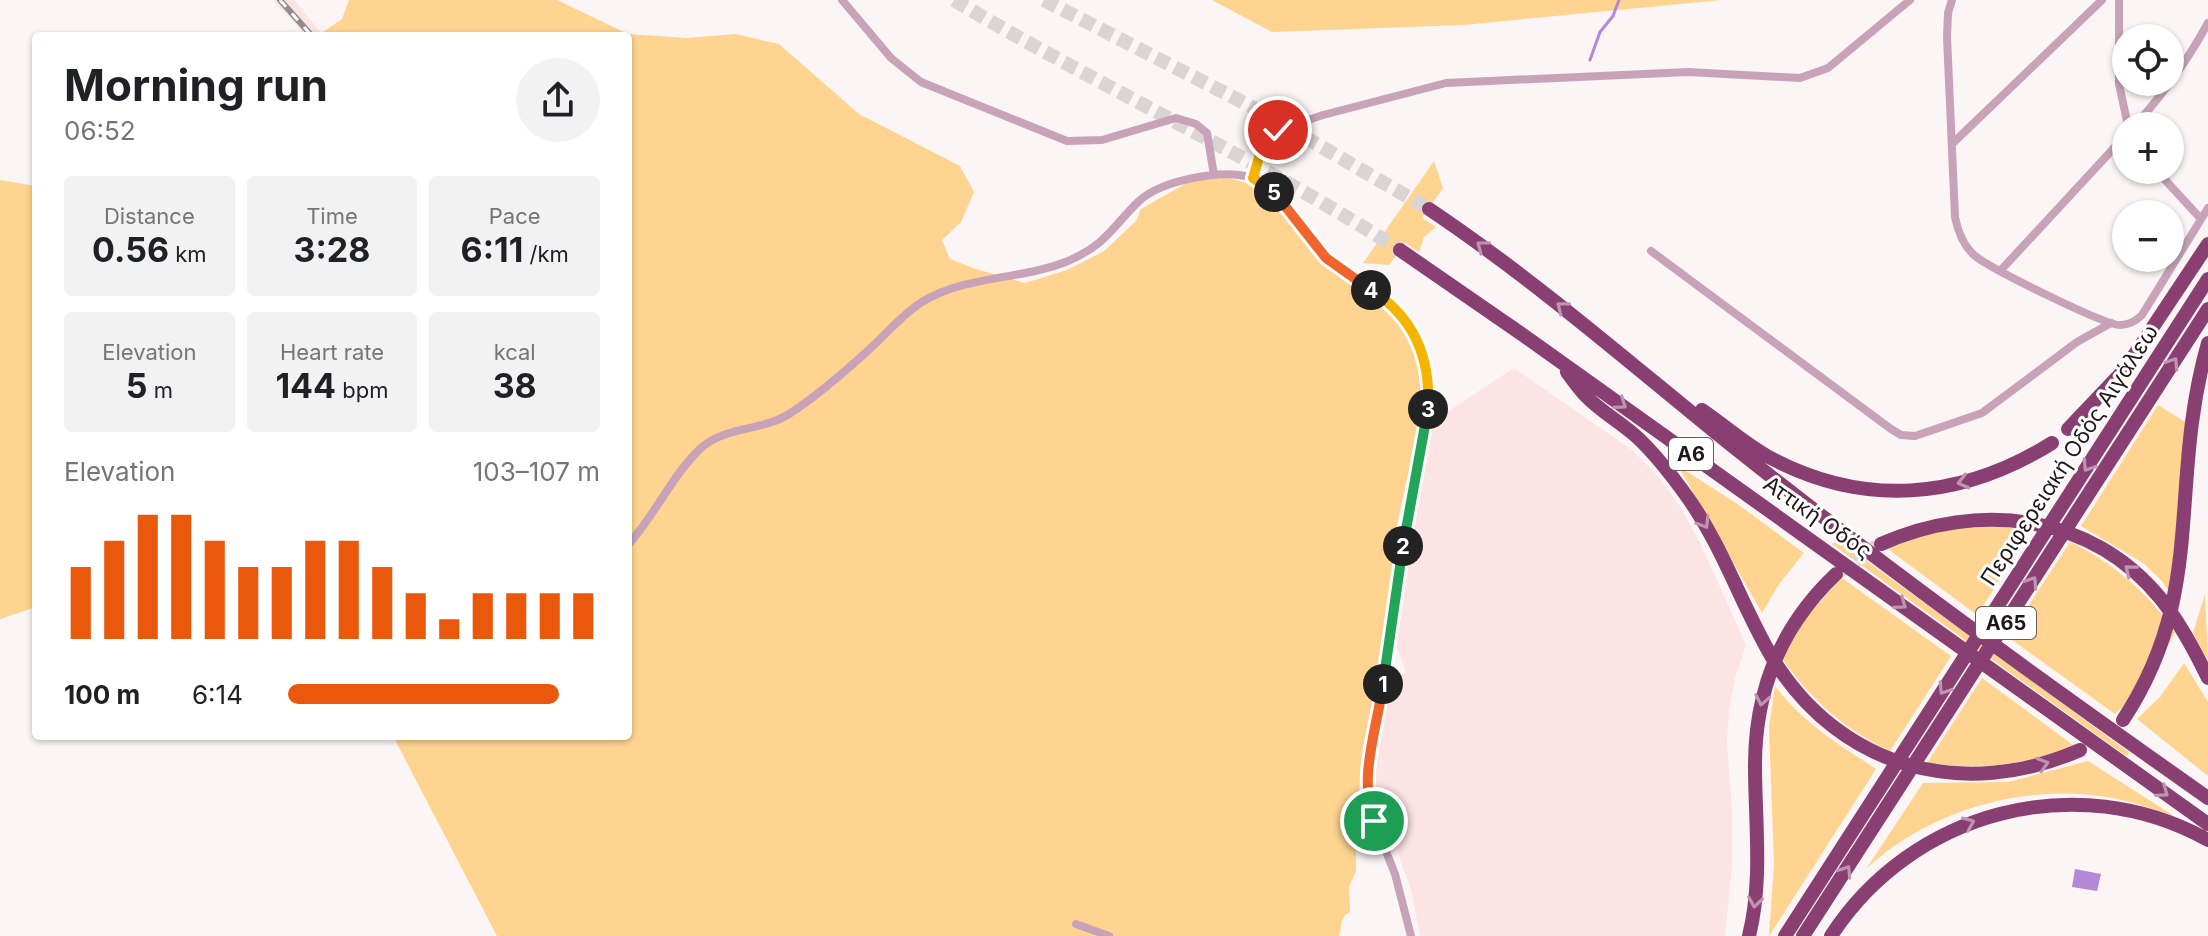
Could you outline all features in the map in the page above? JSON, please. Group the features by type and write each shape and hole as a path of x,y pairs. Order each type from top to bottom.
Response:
{"highway":[{"name":"Αττική Οδός","path":"1429,209 1522,275 1890,567 2208,798"},
{"path":"2068,429 2125,369 2208,244"},
{"name":"Αττική Οδός","path":"1400,250 2208,824"},
{"name":"Περιφερειακή Οδός Αιγάλεω","path":"1785,936 2208,279"},
{"name":"Περιφερειακή Οδός Αιγάλεω","path":"1803,936 2208,309"},
{"path":"2200,503 2197,422 2208,343"},
{"path":"1557,359 1586,397 1637,437 1674,479 1715,540 1774,661 1797,693 1828,723 1864,747 1897,762 1948,773 2002,773 2029,769 2080,750"},
{"path":"1635,365 1764,454 1812,477 1842,486 1890,492 1940,488 1995,473 2052,443"},
{"path":"1881,544 1905,533 1957,520 2011,519 2054,528 2095,545 2130,569 2161,599 2205,673"},
{"path":"1749,936 1759,868 1755,764 1765,685 1790,628 1819,590 1836,574"},
{"path":"2123,720 2150,692 2173,656 2191,615"},
{"path":"1831,936 1862,897 1901,861 1949,832 2003,812 2049,804 2119,808 2173,823 2208,840"}],"street":[{"path":"842,0 891,58 921,82 1067,141 1102,140 1176,118 1188,119 1207,133 1214,175"},
{"path":"1253,178 1263,143 1278,130 1446,83 1638,73 1688,72 1800,78 1814,75 1828,68 1910,0"},
{"path":"1952,0 1947,37 1957,228 1971,253 2111,323 2123,325 2142,315 2208,208"},
{"path":"1953,143 2102,0"},
{"path":"2119,0 2119,84 2127,112"},
{"path":"2146,112 2183,67 2208,23"},
{"path":"2001,270 2112,150"},
{"path":"632,541 702,447 718,436 773,423 791,413 850,366 920,303 962,285 1024,274 1065,262 1091,250 1113,232 1145,196 1199,176 1253,178 1272,189 1326,258 1395,308 1421,349 1427,371 1425,434 1406,523 1366,785 1369,809 1395,874 1411,936"},
{"path":"2169,184 2201,219"},
{"path":"1651,251 1733,315 1901,435 1915,436 1982,413 2077,342 2111,323"},
{"path":"1076,924 1109,936"}],"shaded area":[{"path":"273,0 294,0 321,32 303,32"},
{"path":"349,0 557,0 624,32 323,32 342,19"},
{"path":"1212,0 1721,0 1463,25 1272,32"},
{"path":"632,34 687,38 735,34 779,44 859,114 960,166 974,192 961,222 942,240 950,259 976,269 1025,283 1067,270 1104,251 1136,221 1141,209 1192,180 1228,178 1267,189 1265,193 1276,200 1311,247 1333,270 1367,292 1405,330 1421,371 1420,421 1396,529 1384,645 1359,793 1379,846 1364,848 1369,833 1356,841 1356,871 1349,887 1350,912 1342,920 1339,936 497,936 395,740 632,740"},
{"path":"1434,161 1443,188 1422,218 1436,227 1424,237 1419,252 1405,243 1389,265 1363,263"},
{"path":"0,180 32,185 32,608 0,619"},
{"path":"1514,368 1632,450 1656,474 1680,506 1701,545 1746,645 1729,710 1727,742 1732,866 1725,936 1420,936 1411,890 1378,797 1375,776 1390,687 1397,677 1406,672 1396,645 1410,534 1432,422"},
{"path":"2158,405 2187,423 2189,542 2179,608 2162,581 2143,563 2081,526"},
{"path":"1678,466 1736,503 1804,553 1779,584 1762,613"},
{"path":"1975,525 2032,530 1977,615 1888,549 1916,537"},
{"path":"1838,540 2130,753 2126,756 1832,544"},
{"path":"2070,542 2101,559 2128,580 2153,604 2175,632 2149,676 2115,714 2008,637"},
{"path":"1842,578 1951,656 1890,751 1830,712 1782,658 1808,615"},
{"path":"2205,594 2208,661 2193,633"},
{"path":"2184,663 2208,702 2208,776 2137,719 2160,697"},
{"path":"1982,678 2073,745 2019,762 1983,766 1927,763"},
{"path":"1775,686 1809,722 1876,769 1769,936 1774,865 1769,727"},
{"path":"2088,761 2174,816 2126,801 2092,795 2022,796 1954,814 1892,847 1866,869 1923,783 2008,782"},
{"path":"2075,869 2101,874 2097,891 2072,887"}],"waterway":[{"path":"1590,60 1600,32 1613,16 1619,0"}],"tunnel":[{"path":"954,0 1290,184 1400,250"},
{"path":"1044,0 1254,108 1429,209"},
{"path":"1838,572 1877,546"}],"railway":[{"path":"280,0 308,32"}],"route":[{"path":"1278,130 1263,143 1253,178 1272,189 1326,258 1343,273 1388,301 1400,313 1421,349 1427,371 1429,387 1425,434 1406,523 1378,721 1367,775 1367,796 1374,821"}]}
